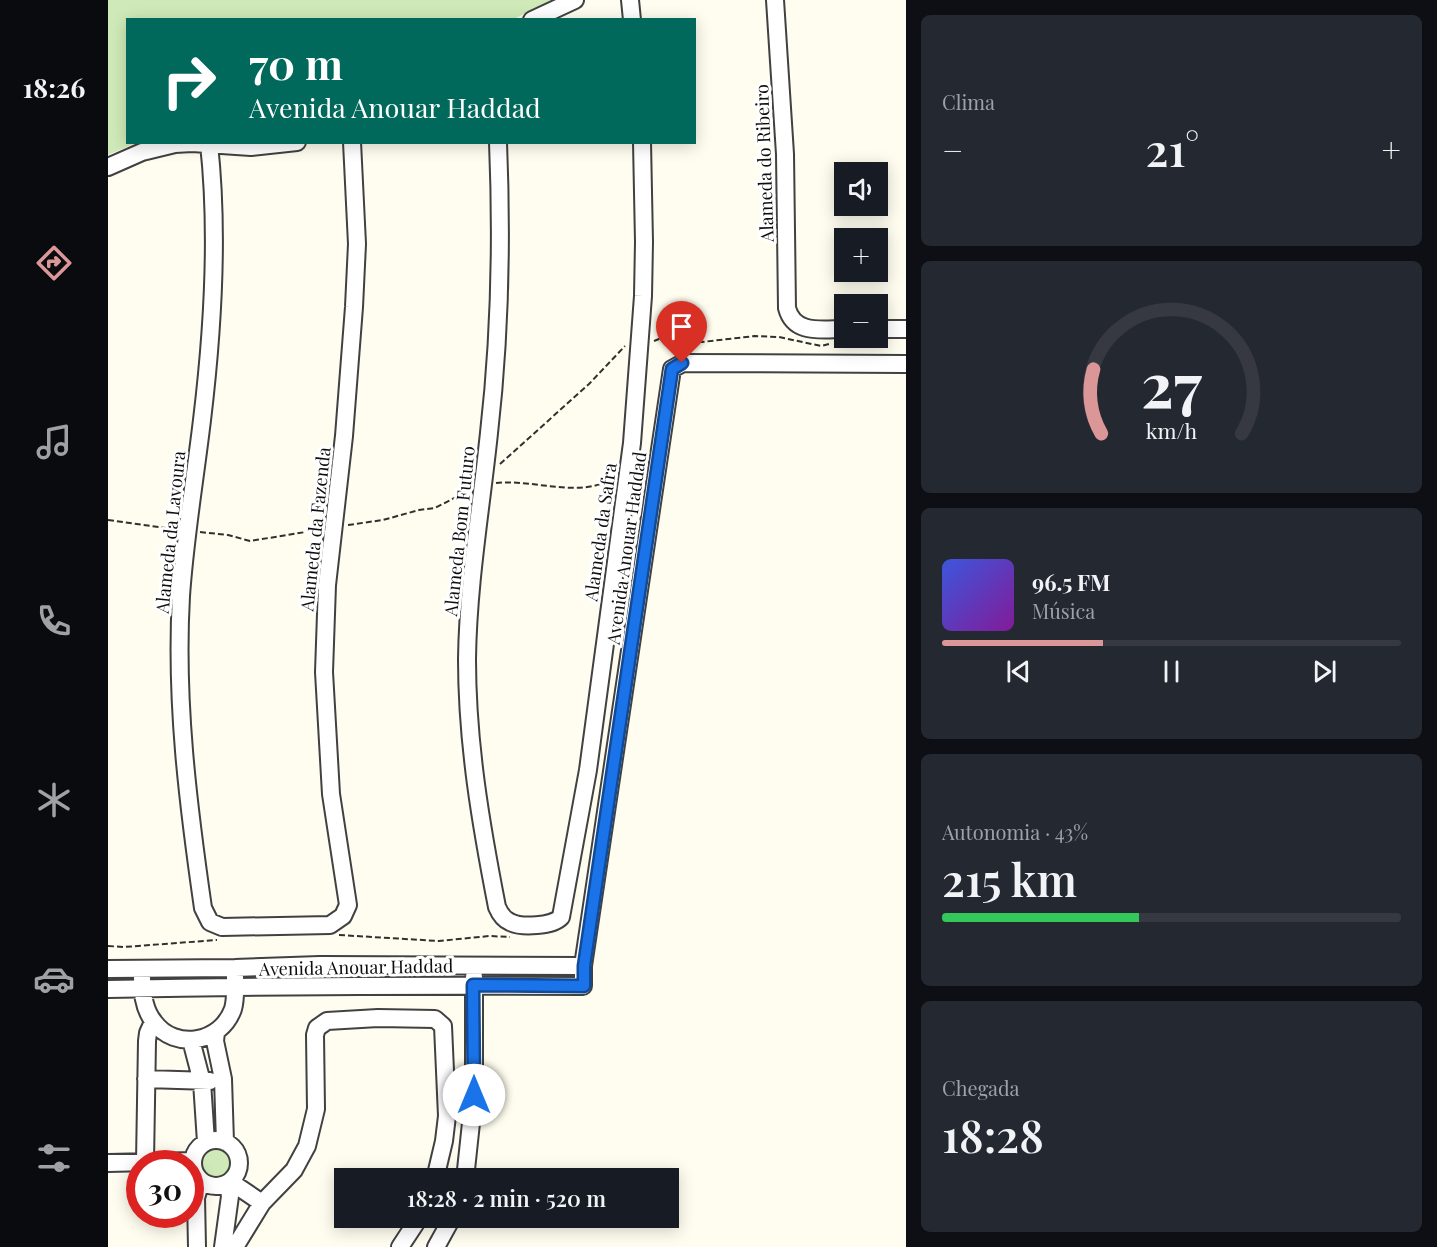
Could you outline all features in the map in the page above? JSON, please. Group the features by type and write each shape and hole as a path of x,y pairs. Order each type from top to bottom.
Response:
{"street":[{"path":"536,18 575,0"},
{"path":"630,0 632,18"},
{"name":"Alameda do Ribeiro","path":"775,0 785,153 787,308 795,323 809,329 834,332"},
{"path":"108,167 125,158 158,147 184,144"},
{"path":"210,144 251,147 279,144"},
{"name":"Alameda da Lavoura","path":"210,144 213,208 210,337 202,421 186,530 180,634 181,726 188,806 203,908 210,922"},
{"name":"Alameda da Fazenda","path":"210,922 222,927 325,925 335,923 343,916 348,905 331,794 325,694 325,628 354,307 357,244 352,144"},
{"name":"Alameda Bom Futuro","path":"498,144 500,223 498,324 471,588 467,658 473,764 482,828 497,907 506,920"},
{"name":"Alameda da Safra","path":"506,920 515,925 550,924 556,922 563,913 588,770 632,443 641,340 644,242 642,144"},
{"path":"888,332 906,329"},
{"name":"Avenida Anouar Haddad","path":"108,989 320,985 584,986 584,966 672,369 682,363 906,364"},
{"name":"Avenida Anouar Haddad","path":"108,969 320,965 584,966"},
{"path":"466,1168 474,1095 474,965"},
{"path":"141,968 146,1006 153,1022 166,1034 183,1040 191,1040 216,1032 232,1012 235,968"},
{"path":"235,1247 262,1203 294,1170 304,1153 316,1109 315,1035 317,1028 327,1021 378,1018 435,1019 443,1026 447,1116 438,1168"},
{"path":"145,1150 148,1033 153,1022"},
{"path":"216,1032 215,1041 223,1079 225,1142"},
{"path":"191,1040 202,1082 206,1142"},
{"path":"146,1079 192,1079 202,1082 223,1079"},
{"path":"197,1150 206,1142 213,1140 225,1142 235,1149 239,1160 238,1172 230,1183 223,1247"},
{"path":"108,1163 126,1163"},
{"path":"204,1182 217,1187 230,1183 262,1203"},
{"path":"197,1228 197,1247"},
{"path":"400,1247 412,1228"},
{"path":"436,1247 446,1228"}],"path":[{"path":"499,466 589,384 632,339 702,342 767,336 788,338 821,346 831,344"},
{"path":"108,520 228,535 250,541 384,520 435,508 483,485 511,482 586,488 603,484 618,476"},
{"path":"332,935 439,941 489,936 512,937"},
{"path":"108,946 124,947 226,939"}],"green space":[{"path":"108,0 552,0 516,18 126,18 126,144 134,144 108,155"},
{"path":"209,1147 223,1147 232,1156 232,1170 223,1179 209,1179 204,1175 204,1151"}],"route":[{"path":"474,1095 473,985 584,986 584,966 672,369 682,363"}]}
